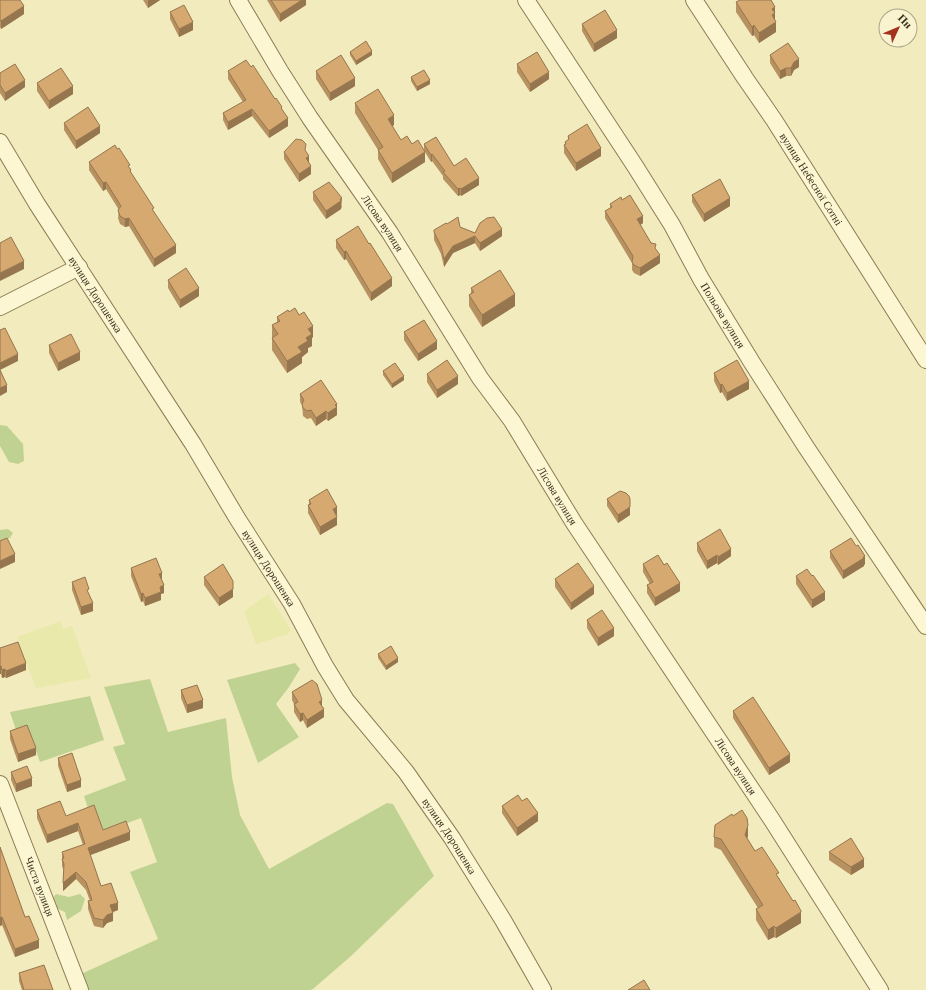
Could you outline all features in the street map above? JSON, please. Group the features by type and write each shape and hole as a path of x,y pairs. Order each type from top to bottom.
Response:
{"street":[{"name":"Лісова вулиця","path":"238,0 310,118 390,233 480,378 512,421 574,522 772,820 880,990"},
{"name":"Польова вулиця","path":"526,0 672,225 734,334 806,447 926,626"},
{"name":"вулиця Небесної Сотні","path":"694,0 774,120 926,360"},
{"name":"вулиця Дорошенка","path":"0,142 37,204 79,266 292,604 324,666 346,700 406,772 452,838 503,920 543,990"},
{"path":"0,307 79,266"},
{"name":"Чиста вулиця","path":"0,784 80,990"}],"green space":[{"path":"0,425 7,426 23,444 24,461 18,464 9,462 0,446"},
{"path":"8,529 13,533 10,538 0,542 0,530"},
{"path":"268,594 291,630 288,634 256,644 244,611"},
{"path":"61,621 63,629 72,626 91,678 36,688 17,637"},
{"path":"295,663 300,669 276,704 299,737 258,763 227,680"},
{"path":"150,679 168,732 226,718 232,777 240,815 269,869 387,803 393,804 434,876 351,956 313,989 87,990 81,974 158,939 130,872 157,862 141,818 103,832 89,811 84,796 126,780 113,747 125,744 104,687"},
{"path":"90,696 104,740 40,762 27,727 16,730 10,712"},
{"path":"56,894 69,897 80,894 85,899 81,911 67,920 65,912 56,908 52,899"}],"building":[{"path":"0,0 20,0 24,6 1,21"},
{"path":"271,0 302,0 280,14"},
{"path":"740,0 771,0 775,7 772,9 775,13 772,15 776,22 759,33 754,25 752,27 736,2"},
{"path":"184,5 193,22 179,29 170,12"},
{"path":"605,10 617,30 594,44 582,24"},
{"path":"366,41 372,51 356,61 350,52"},
{"path":"788,43 799,59 794,62 791,68 786,68 780,71 770,55"},
{"path":"537,52 549,72 530,84 517,64"},
{"path":"341,55 355,78 330,93 316,71"},
{"path":"246,60 251,67 253,65 288,118 269,131 252,109 228,122 223,113 246,100 228,71"},
{"path":"15,64 25,80 5,93 0,85 0,73"},
{"path":"61,68 73,86 49,101 37,83"},
{"path":"424,70 430,80 417,87 411,77"},
{"path":"378,89 394,115 388,119 401,140 407,136 412,144 418,140 425,152 392,173 378,150 383,147 355,103"},
{"path":"88,107 100,126 76,141 64,123"},
{"path":"587,124 601,148 576,163 564,145 569,139 568,136"},
{"path":"436,137 454,166 466,158 479,178 461,189 458,189 443,172 445,171 432,154 431,155 424,144"},
{"path":"296,139 302,140 306,144 305,150 309,156 306,158 311,166 299,174 284,152"},
{"path":"115,145 117,149 119,148 130,165 128,166 131,170 130,171 154,208 152,209 176,245 154,259 129,218 125,219 120,216 118,210 121,206 106,182 103,183 89,162"},
{"path":"720,179 730,198 704,214 692,195"},
{"path":"329,182 342,198 340,199 341,201 326,211 313,192"},
{"path":"630,195 643,216 637,219 651,243 656,244 655,248 660,255 640,268 632,262 633,256 605,211 612,207 610,204 621,197 622,200"},
{"path":"458,217 460,227 475,233 480,223 487,218 494,217 502,229 480,243 475,236 453,246 444,259 441,246 434,230"},
{"path":"358,226 392,278 371,293 346,251 344,252 336,240"},
{"path":"11,237 24,261 0,273 0,243"},
{"path":"186,268 199,288 180,300 168,280"},
{"path":"500,270 515,294 482,315 469,295 474,292 471,288"},
{"path":"295,308 299,315 304,312 313,326 308,329 312,334 306,338 308,341 298,347 302,352 287,361 272,338 278,334 272,325 280,321 277,317 288,310 289,312"},
{"path":"424,320 437,341 418,354 404,332"},
{"path":"5,328 18,354 0,363 0,330"},
{"path":"71,334 80,352 58,363 49,345"},
{"path":"447,360 458,376 437,390 427,374"},
{"path":"737,360 749,381 727,393 722,384 720,385 714,373"},
{"path":"395,363 404,376 392,384 383,371"},
{"path":"0,370 7,385 0,388"},
{"path":"321,380 337,404 335,405 337,407 328,413 326,411 316,418 311,410 307,411 303,408 302,404 304,400 300,394"},
{"path":"327,489 337,507 333,509 337,517 320,527 308,505 311,504 309,500"},
{"path":"620,491 629,496 630,507 618,515 607,499"},
{"path":"720,529 731,549 718,557 717,555 707,561 697,543"},
{"path":"7,538 15,554 0,561 0,541"},
{"path":"851,538 856,546 858,545 865,556 843,571 830,551"},
{"path":"658,555 664,565 667,563 680,583 655,598 647,585 653,582 643,564"},
{"path":"156,558 162,573 159,574 164,585 160,587 161,592 145,598 143,593 141,594 131,568"},
{"path":"578,563 594,586 571,603 555,579"},
{"path":"223,564 233,581 233,589 219,598 204,577"},
{"path":"807,569 825,592 812,600 796,576"},
{"path":"85,577 89,589 87,590 93,603 81,607 72,582"},
{"path":"602,610 614,628 598,638 587,620"},
{"path":"18,642 26,663 6,671 5,669 2,670 0,666 0,648"},
{"path":"391,646 398,658 386,666 378,654"},
{"path":"312,680 317,684 322,700 319,702 324,709 307,720 303,713 300,714 294,704 298,702 292,692"},
{"path":"197,685 203,700 187,705 181,690"},
{"path":"753,697 790,754 769,768 733,711"},
{"path":"27,725 36,748 18,754 10,731"},
{"path":"72,753 81,780 67,785 58,758"},
{"path":"27,766 32,778 16,784 11,772"},
{"path":"518,795 522,801 527,798 538,813 517,828 502,806"},
{"path":"60,801 66,816 94,805 103,830 126,821 130,832 88,848 101,886 111,883 118,903 110,905 113,913 107,915 103,920 94,918 88,901 92,900 86,882 76,872 63,883 64,864 62,859 64,858 62,852 85,844 78,823 47,835 37,810"},
{"path":"742,810 747,818 748,825 745,835 755,851 762,847 779,873 776,874 801,911 776,928 774,926 768,930 756,909 763,905 721,839 714,837 715,825 732,814 733,816"},
{"path":"851,838 864,859 851,867 829,852"},
{"path":"0,847 25,917 29,916 39,940 15,949 2,917 0,918"},
{"path":"44,965 53,990 24,990 19,973"},
{"path":"644,980 650,990 628,990"}]}
